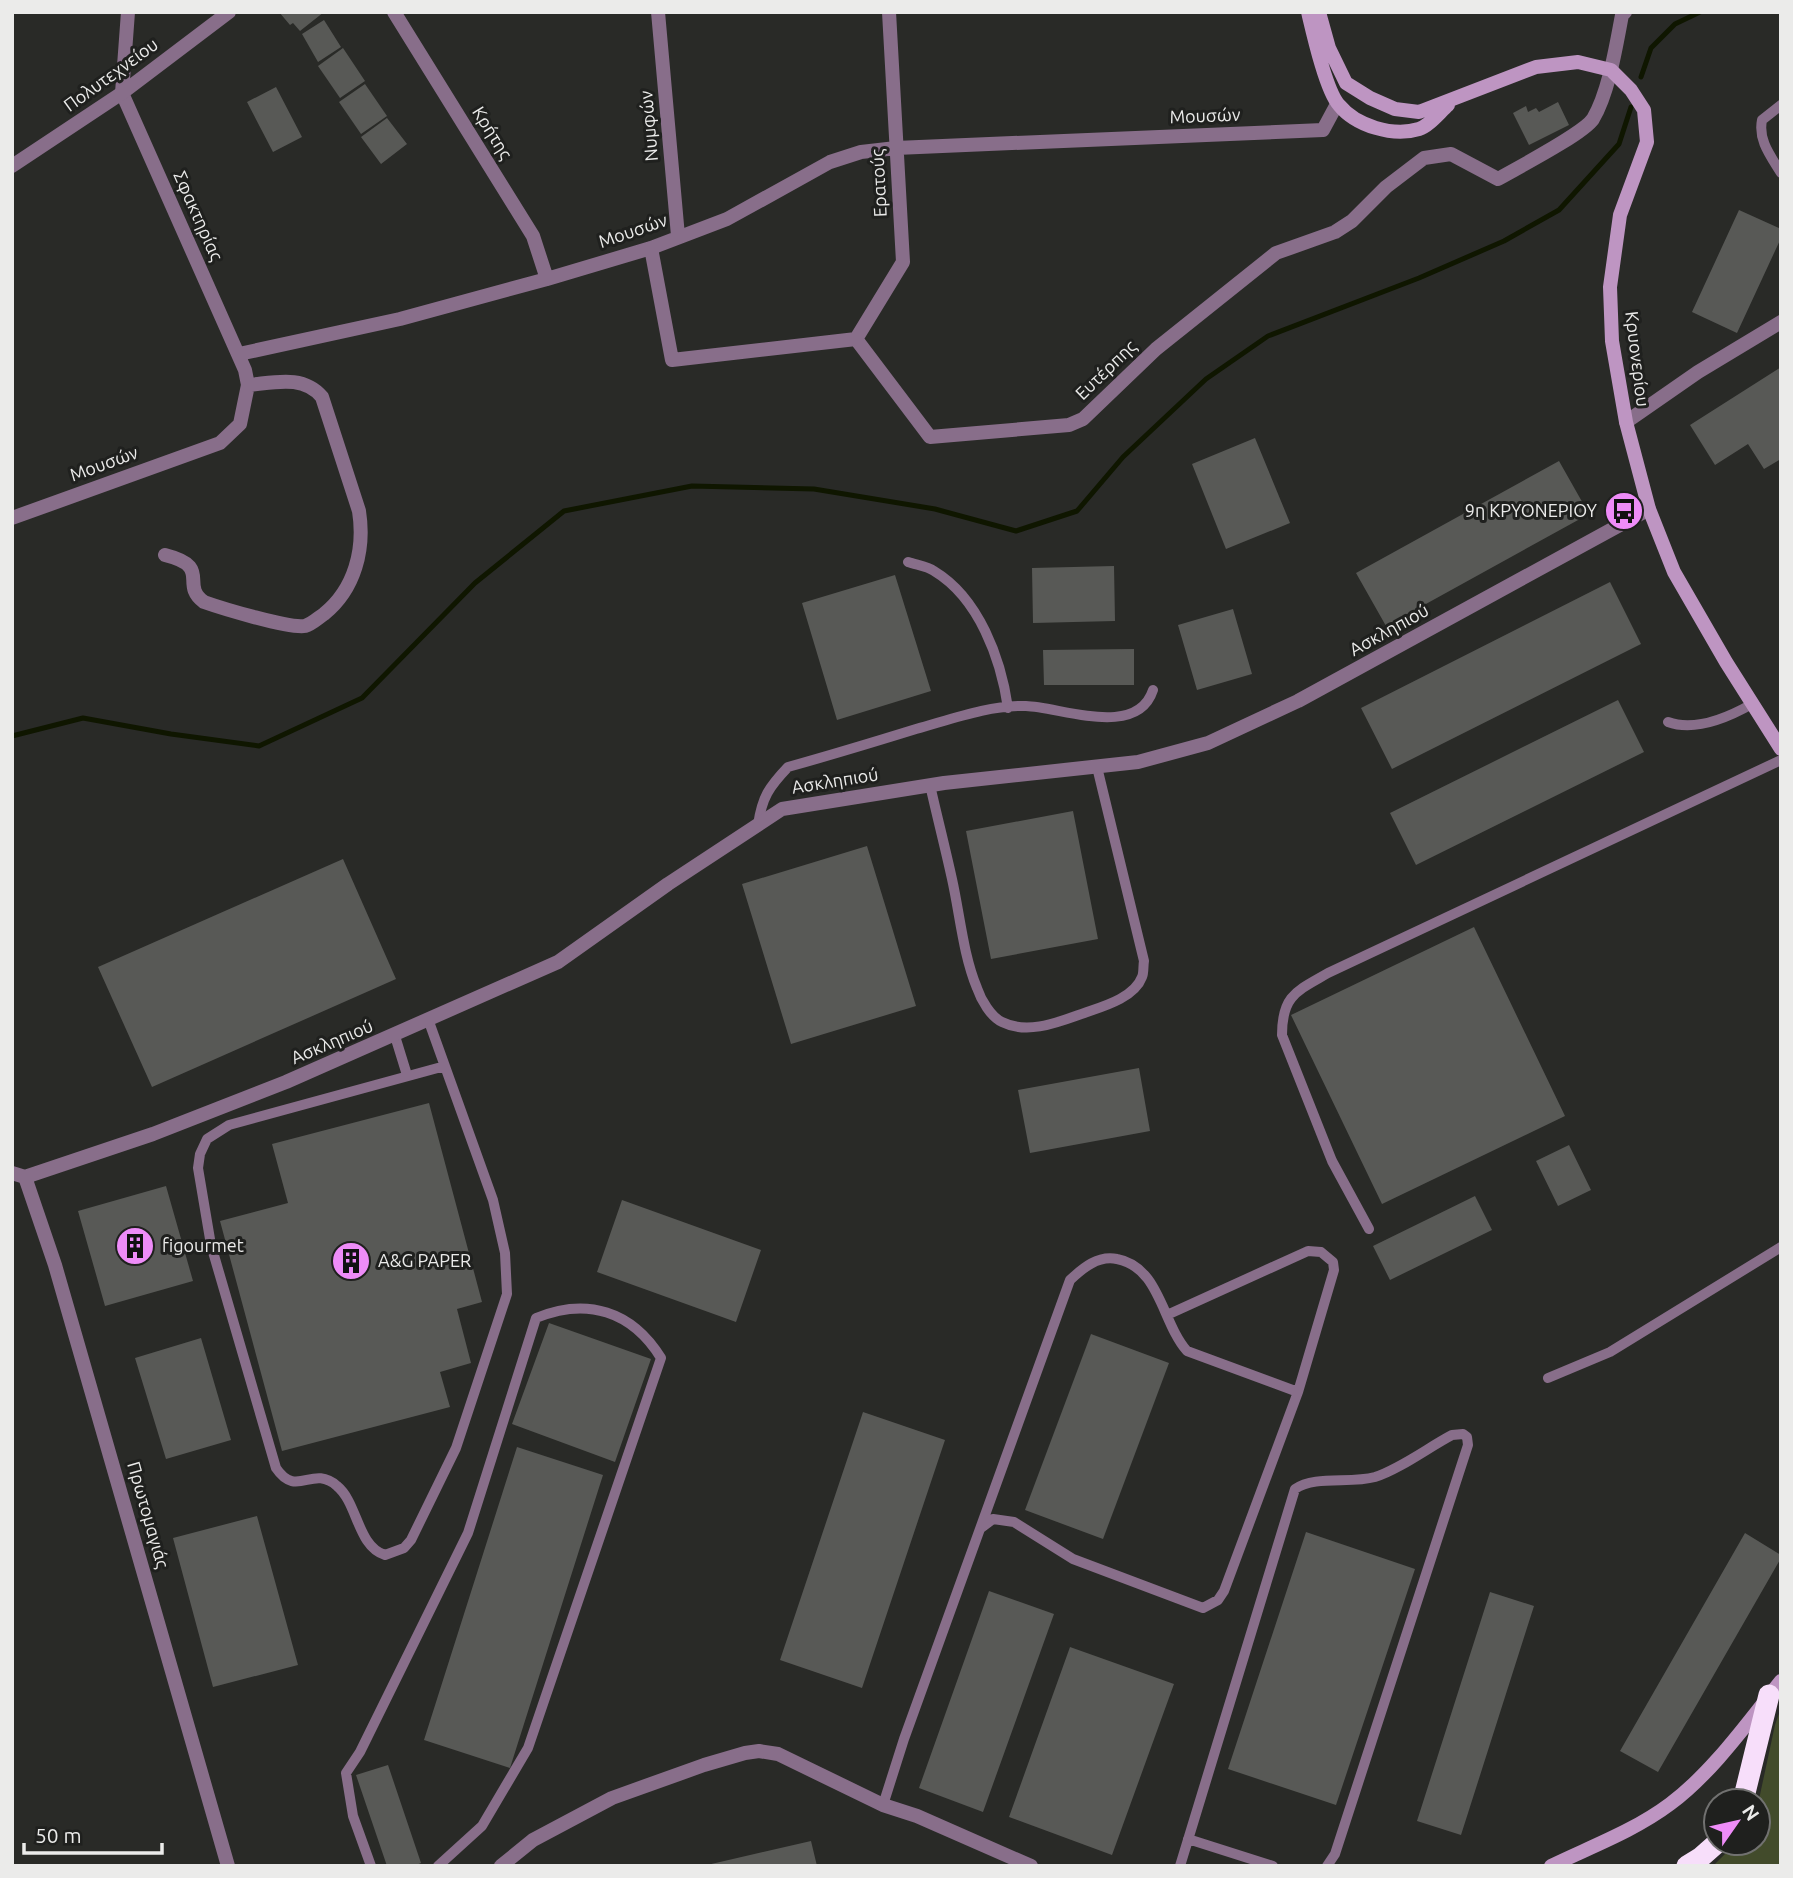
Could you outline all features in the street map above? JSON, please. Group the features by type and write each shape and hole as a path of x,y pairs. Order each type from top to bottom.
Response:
{"highway":[{"path":"1747,1787 1775,1688"},
{"path":"1687,1866 1702,1856"}],"main road":[{"path":"1308,12 1318,54 1337,104 1362,124 1387,131 1420,129 1460,95"},
{"path":"1320,12 1329,48 1346,83 1370,99 1395,109 1419,112 1536,67 1578,62 1611,70"},
{"name":"Κρυονερίου","path":"1611,70 1632,90 1644,110 1647,142 1620,215 1610,287 1612,341 1626,422 1649,509 1674,572 1781,749"},
{"path":"1551,1866 1635,1825 1669,1805 1699,1780 1775,1688"}],"street":[{"path":"122,93 128,12"},
{"name":"Πολυτεχνείου","path":"12,166 122,93 229,12"},
{"name":"Κρήτης","path":"394,12 533,236 547,279"},
{"name":"Νυμφών","path":"658,12 678,236"},
{"name":"Ερατούς","path":"856,339 903,262 889,12"},
{"path":"1611,70 1622,15 1625,12"},
{"name":"Ευτέρπης","path":"856,339 930,437 1069,425 1083,419 1156,349 1276,253 1335,232 1352,221 1386,187 1424,158 1451,154 1498,179 1565,141 1592,121 1611,70"},
{"name":"Σφακτηρίας","path":"122,93 239,354"},
{"name":"Μουσών","path":"12,518 219,443 240,424 247,385 239,354 400,319 651,248 727,219 830,162 861,152 896,148 1323,130 1337,104"},
{"path":"651,248 672,360 856,339"},
{"path":"1626,422 1698,372 1781,322"},
{"path":"164,555 182,559 189,565 196,594 204,602 296,626 311,623 327,612 345,591 351,579 360,554 359,511 322,397 311,386 298,381 247,385"},
{"name":"Ασκληπιού","path":"19,1175 153,1134 286,1082 558,962 782,809 930,785 1138,762 1208,743 1298,701 1649,509"},
{"name":"Πρωτομαγιάς","path":"19,1175 55,1265 228,1866"},
{"path":"501,1866 533,1840 612,1798 704,1765 759,1751 786,1758 883,1805 917,1816 1031,1866"}],"lane":[{"path":"1781,105 1762,120 1760,133 1768,153 1781,173"},
{"path":"908,562 932,569 959,590 992,647 1004,677 1008,708"},
{"path":"758,825 760,808 768,789 788,767 983,711 1027,706 1116,718 1141,707 1150,699 1153,690"},
{"path":"1668,722 1683,725 1717,720 1752,704"},
{"path":"1369,1229 1332,1161 1282,1035 1282,1015 1288,1000 1328,973 1781,760"},
{"path":"930,785 962,934 977,989 988,1009 999,1021 1029,1028 1058,1022 1114,1002 1134,989 1143,976 1144,961 1097,767"},
{"path":"428,1019 445,1066 493,1199 505,1253 507,1294 456,1448 411,1540 404,1548 385,1555 373,1549 344,1493 336,1484 322,1477 291,1482 282,1477 276,1468 211,1245 198,1168 200,1154 207,1139 229,1125 445,1066"},
{"path":"395,1036 407,1075"},
{"path":"1548,1378 1610,1352 1781,1248"},
{"path":"980,1528 993,1519 1014,1522 1073,1559 1203,1608 1209,1606 1224,1591 1298,1392 1334,1270 1333,1262 1328,1256 1315,1250 1301,1253 1167,1315"},
{"path":"883,1805 904,1739 1070,1280 1087,1264 1112,1258 1124,1260 1137,1267 1146,1277 1179,1343 1187,1351 1298,1392"},
{"path":"372,1866 353,1816 346,1773 360,1752 468,1533 536,1318 577,1307 605,1311 632,1325 653,1345 661,1358 528,1748 482,1826 438,1866"},
{"path":"1180,1866 1295,1489 1307,1482 1350,1481 1382,1475 1452,1435 1463,1434 1467,1437 1468,1445 1335,1854 1327,1866"},
{"path":"1188,1839 1273,1866"}],"green space":[{"path":"1781,1708 1781,1865 1713,1866 1722,1857 1772,1857 1772,1787 1762,1787"}],"building":[{"path":"279,12 324,12 300,31 293,23 290,25"},
{"path":"324,20 341,47 318,62 302,34"},
{"path":"343,48 365,81 340,98 318,66"},
{"path":"365,84 387,116 361,134 339,102"},
{"path":"276,87 302,137 273,152 247,102"},
{"path":"1558,102 1569,125 1529,145 1513,113 1526,106 1528,112 1536,108 1539,112"},
{"path":"387,118 407,144 381,164 361,137"},
{"path":"1739,210 1781,229 1781,238 1737,333 1692,312"},
{"path":"1781,367 1781,459 1764,469 1748,444 1715,465 1690,425"},
{"path":"1255,438 1290,523 1226,549 1192,464"},
{"path":"1559,461 1589,514 1386,626 1356,573"},
{"path":"1114,566 1115,621 1033,623 1032,568"},
{"path":"895,575 931,691 837,720 802,603"},
{"path":"1610,582 1641,644 1392,769 1361,708"},
{"path":"1233,609 1252,674 1197,690 1178,625"},
{"path":"1134,649 1134,685 1044,685 1043,650"},
{"path":"1618,700 1644,752 1416,865 1390,813"},
{"path":"1073,811 1098,939 991,959 966,831"},
{"path":"867,846 916,1006 791,1044 742,884"},
{"path":"343,859 396,979 152,1087 98,967"},
{"path":"1474,927 1565,1116 1382,1204 1291,1015"},
{"path":"1139,1068 1150,1131 1030,1153 1018,1090"},
{"name":"A&G PAPER","path":"429,1103 482,1302 457,1309 471,1363 440,1372 450,1407 282,1451 220,1221 288,1203 272,1144"},
{"path":"1569,1145 1591,1190 1558,1206 1536,1161"},
{"name":"figourmet","path":"166,1186 193,1281 105,1306 78,1211"},
{"path":"1475,1196 1492,1230 1390,1280 1373,1246"},
{"path":"622,1200 761,1250 736,1322 597,1272"},
{"path":"549,1323 651,1359 615,1462 512,1424"},
{"path":"1091,1334 1169,1363 1103,1539 1025,1510"},
{"path":"201,1338 231,1440 166,1459 135,1358"},
{"path":"863,1412 945,1440 862,1688 780,1660"},
{"path":"517,1447 603,1475 510,1768 424,1740"},
{"path":"257,1516 298,1665 213,1687 173,1538"},
{"path":"1306,1532 1415,1569 1336,1805 1228,1769"},
{"path":"1745,1533 1781,1555 1781,1558 1658,1772 1620,1751"},
{"path":"989,1591 1054,1614 983,1812 919,1788"},
{"path":"1490,1592 1534,1606 1461,1835 1417,1821"},
{"path":"1070,1647 1174,1684 1112,1855 1009,1817"},
{"path":"388,1765 421,1863 414,1866 387,1866 356,1775"},
{"path":"811,1841 817,1866 707,1866 707,1865"}],"waterway":[{"path":"1641,77 1651,48 1675,24 1700,12"},
{"path":"12,736 83,718 259,746 362,698 475,583 564,511 692,486 814,489 935,509 1016,531 1077,511 1123,457 1206,379 1268,336 1419,278 1504,241 1559,210 1619,144 1631,107"}],"place":[{"name":"9η ΚΡΥΟΝΕΡΙΟΥ","path":"1624,511"},
{"name":"figourmet","path":"135,1246"},
{"name":"A&G PAPER","path":"351,1261"}]}
